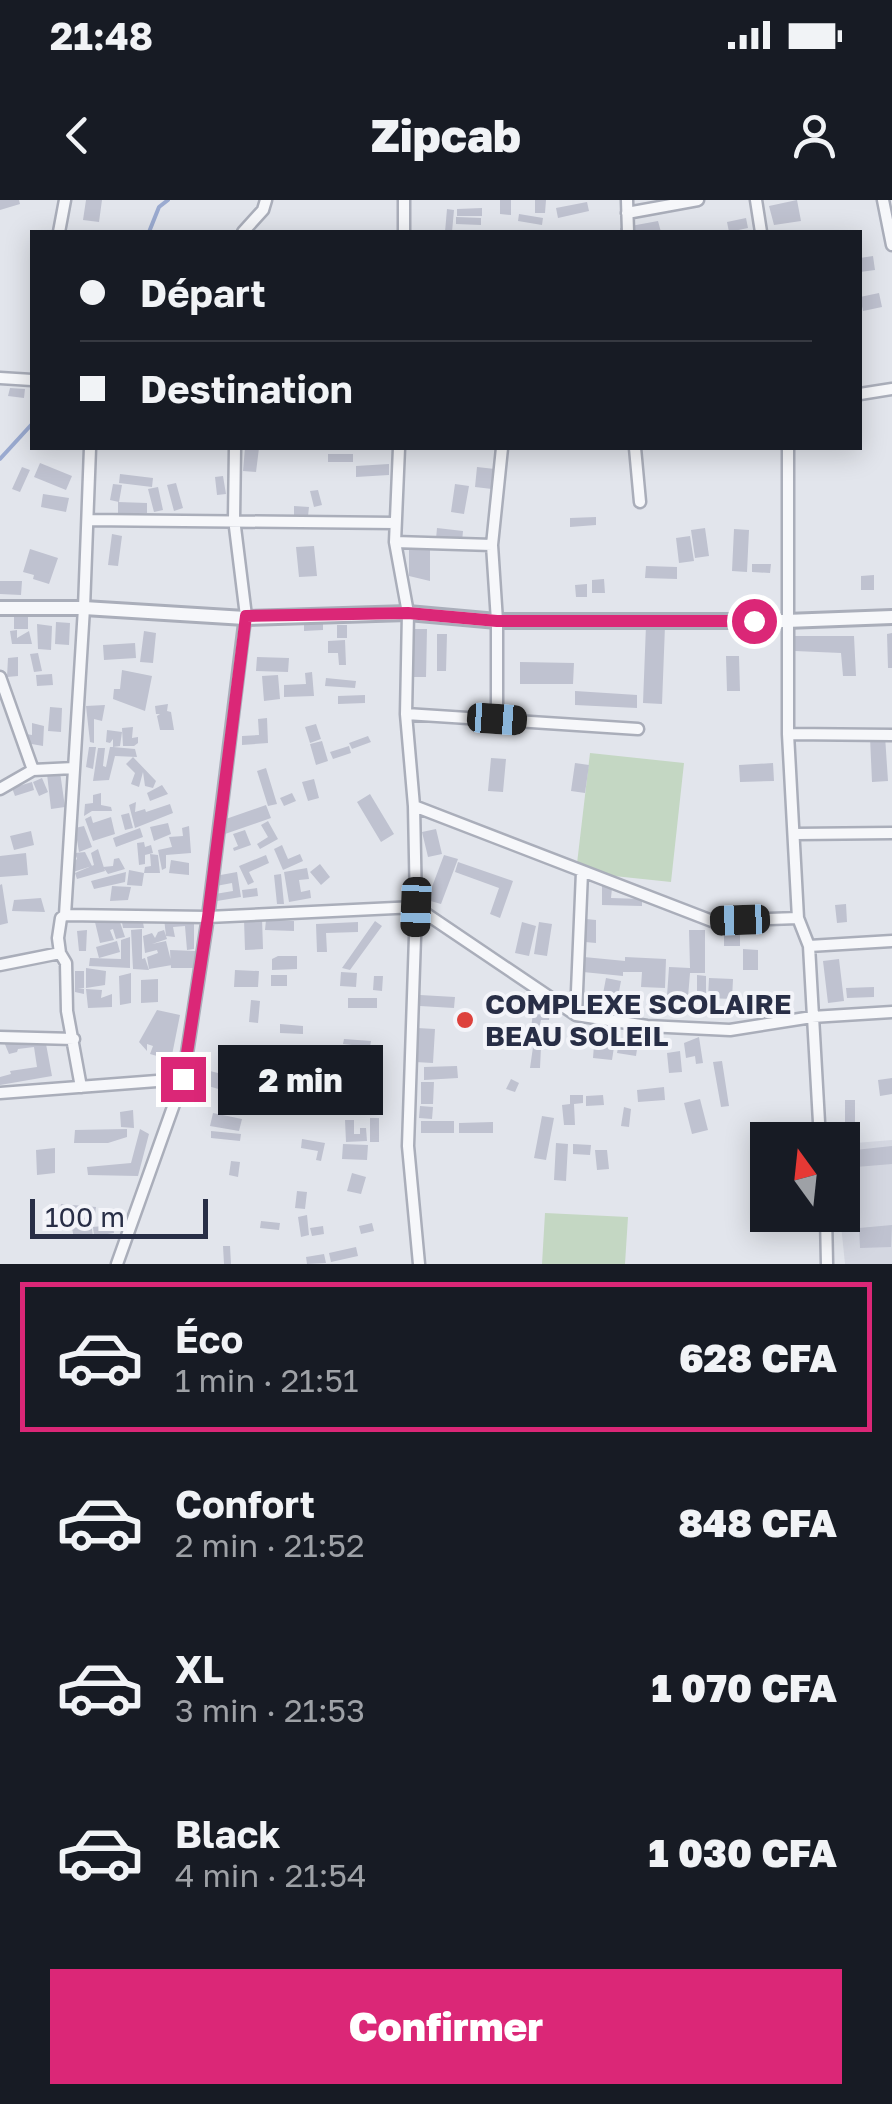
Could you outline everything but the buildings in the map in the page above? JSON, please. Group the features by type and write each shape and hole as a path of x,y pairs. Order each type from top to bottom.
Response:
{"street":[{"path":"59,230 65,200"},
{"path":"245,230 263,210 266,200"},
{"path":"404,200 404,230"},
{"path":"627,206 698,200"},
{"path":"756,200 761,230"},
{"path":"883,200 892,244"},
{"path":"0,378 30,378"},
{"path":"862,394 892,390"},
{"path":"80,1088 67,1010 66,962 60,954 58,938 65,914 90,450"},
{"path":"117,1264 183,1079 208,917 246,617 234,518 234,450"},
{"path":"398,450 395,542 408,613 406,714 414,806 416,907 408,1146 419,1264"},
{"path":"497,719 492,545 502,450"},
{"path":"635,450 640,502"},
{"path":"788,450 788,734 798,918 809,946 819,1122"},
{"path":"88,520 395,522"},
{"path":"395,542 492,545"},
{"path":"0,608 84,608 246,617 408,613 497,621 892,618"},
{"path":"0,677 33,770"},
{"path":"406,714 638,729"},
{"path":"788,734 892,734"},
{"path":"0,789 33,770 74,768"},
{"path":"414,806 712,921 798,918"},
{"path":"796,834 892,833"},
{"path":"576,1014 582,872"},
{"path":"65,914 208,917 416,907 576,1014 647,1026 730,1030 812,1017 892,1012"},
{"path":"809,946 892,941"},
{"path":"0,965 60,954"},
{"path":"0,1037 74,1039"},
{"path":"0,1094 183,1079"},
{"path":"826,1232 826,1264"}],"shaded area":[{"path":"892,1140 892,1264 845,1264 842,1232 860,1232 860,1143"}],"green space":[{"path":"590,753 684,763 671,882 576,872"},
{"path":"545,1213 628,1217 625,1264 542,1264"}],"waterway":[{"path":"150,230 159,207 168,200"},
{"path":"0,459 30,426"}],"place":[{"name":"COMPLEXE SCOLAIRE BEAU SOLEIL","path":"465,1020"}],"route":[{"path":"183,1079 246,616 408,613 497,621 754,621"}]}
